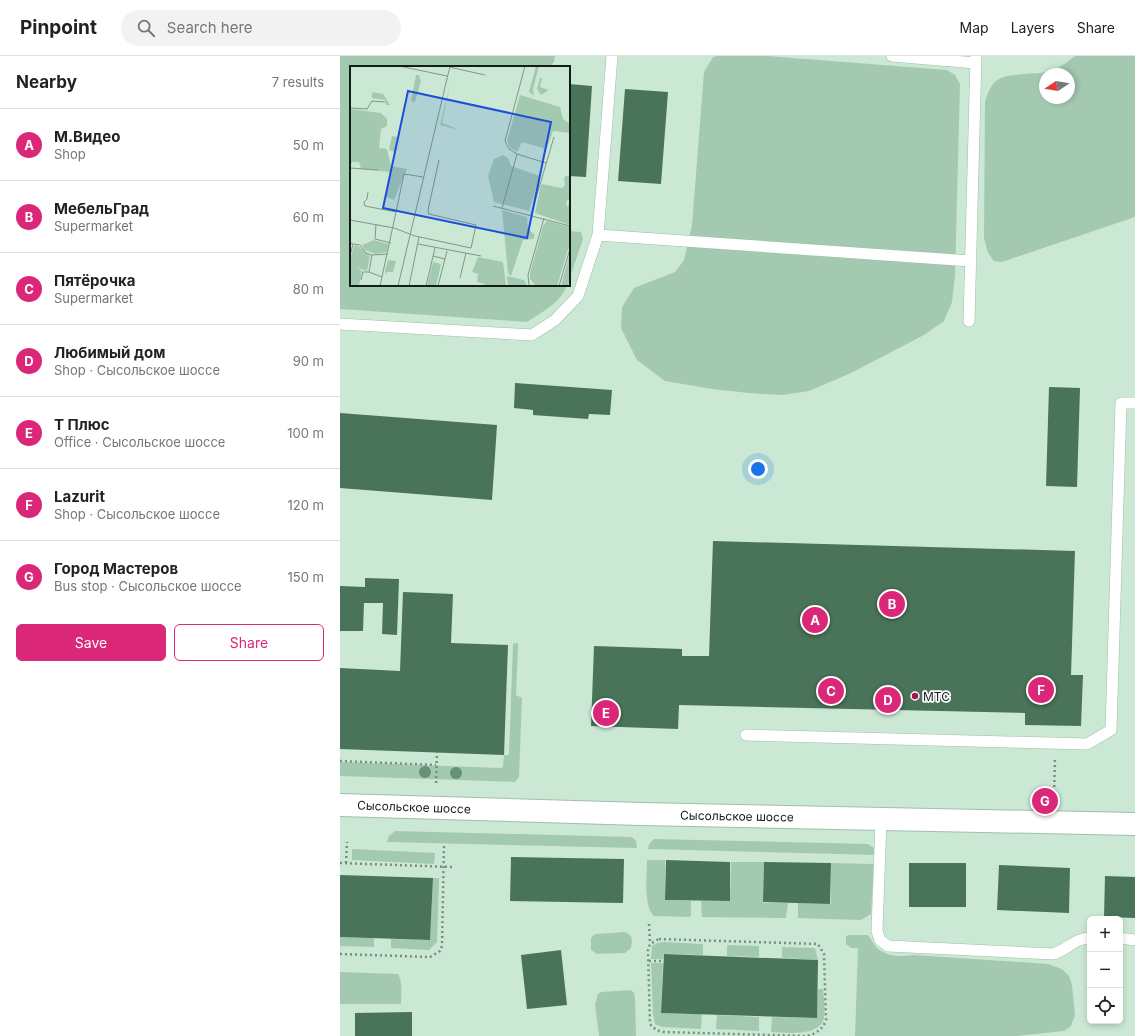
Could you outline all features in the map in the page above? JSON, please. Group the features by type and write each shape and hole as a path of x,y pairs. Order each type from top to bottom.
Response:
{"main road":[{"name":"Сысольское шоссе","path":"340,805 640,814 1135,824"}],"lane":[{"path":"340,324 532,335 555,320 578,296 598,235 612,56"},
{"path":"892,56 976,59 969,321"},
{"path":"598,235 971,261"},
{"path":"746,735 1087,744 1111,730 1121,403 1135,403"},
{"path":"881,819 877,931 880,940 888,946 1048,954 1062,952 1072,943 1083,938 1087,938"},
{"path":"1123,938 1135,940"}],"path":[{"path":"436,783 437,752"},
{"path":"340,761 436,765"},
{"path":"1054,765 1054,797"},
{"path":"346,863 347,842"},
{"path":"340,954 430,957 440,951 442,946 444,844"},
{"path":"340,863 452,867"},
{"path":"649,924 650,944 648,950 648,961 650,1024 653,1028 664,1032 808,1036 814,1034 824,1026 826,1020 824,954 818,944 659,939 650,944"},
{"path":"648,961 663,961"}],"green space":[{"path":"340,56 555,56 554,62 550,66 350,66 350,286 566,286 561,297 544,311 527,322 340,309"},
{"path":"767,56 947,70 955,75 960,84 955,276 952,302 944,321 924,335 851,373 809,391 783,395 712,389 665,381 637,360 621,328 622,307 634,288 675,272 684,260 692,225 704,72 713,57"},
{"path":"1075,56 1135,56 1135,217 1002,262 994,261 988,253 984,238 985,101 992,86 999,79 1012,75 1039,73 1039,104 1075,104 1075,68 1058,68"},
{"path":"570,231 581,232 583,239 570,277"},
{"path":"518,643 516,695 522,698 519,777 515,782 340,776 340,762 503,767 504,755 509,755 513,644"},
{"path":"395,831 632,837 636,841 637,848 387,842 389,836"},
{"path":"654,839 868,844 874,848 875,855 648,849 649,844"},
{"path":"352,849 435,853 434,864 352,860"},
{"path":"647,860 665,860 665,900 691,901 691,916 654,916 648,905 647,898"},
{"path":"731,862 764,862 763,903 788,903 786,918 702,917 701,901 730,901"},
{"path":"831,863 874,864 871,914 861,920 798,918 798,903 831,904"},
{"path":"433,878 439,878 437,942 429,950 391,948 391,939 430,940"},
{"path":"626,932 631,936 632,941 631,948 625,953 597,954 591,950 591,938 595,934"},
{"path":"868,935 877,948 885,953 895,956 914,955 1048,964 1062,969 1069,976 1072,985 1075,1015 1071,1026 1064,1031 1016,1036 855,1036 858,948 851,948 846,944 846,936"},
{"path":"340,937 374,938 374,947 340,946"},
{"path":"657,943 703,944 703,955 664,954 663,959 651,959 652,946"},
{"path":"727,945 759,946 759,957 727,956"},
{"path":"782,947 815,948 818,960 782,958"},
{"path":"651,963 663,963 661,1013 702,1014 701,1029 662,1027 655,1024 653,1014"},
{"path":"340,972 398,974 401,985 401,1004 340,1004"},
{"path":"818,989 823,989 824,1005 824,1018 819,1026 808,1031 800,1032 771,1032 772,1017 816,1018"},
{"path":"631,990 634,993 635,998 636,1036 599,1036 595,1005 598,994 601,992"},
{"path":"717,1015 759,1017 759,1031 716,1029"}],"building":[{"path":"570,84 592,86 586,177 570,176"},
{"path":"625,89 668,92 661,184 618,181"},
{"path":"515,383 612,390 610,415 589,414 588,419 533,415 533,410 514,408"},
{"path":"1049,387 1080,388 1077,487 1046,486"},
{"path":"340,413 497,425 492,500 340,488"},
{"path":"713,541 1075,551 1071,675 1083,675 1081,726 1025,725 1025,713 679,705 678,729 591,726 594,646 682,649 682,656 709,656"},
{"path":"365,578 399,579 397,635 382,634 383,603 364,603 363,631 340,631 340,586 365,587"},
{"path":"403,592 453,594 451,643 508,645 504,755 340,749 340,668 400,671"},
{"path":"511,857 624,859 623,903 510,901"},
{"path":"666,860 730,862 730,901 665,900"},
{"path":"764,862 831,863 830,904 763,902"},
{"path":"909,863 966,863 966,907 909,907"},
{"path":"999,865 1070,868 1069,913 997,910"},
{"path":"340,875 433,878 430,940 340,937"},
{"path":"1105,876 1135,877 1135,918 1123,918 1123,916 1104,916"},
{"path":"561,950 567,1005 527,1009 521,955"},
{"path":"664,954 818,960 817,1018 661,1013"},
{"path":"412,1012 412,1036 355,1036 355,1013"}],"place":[{"name":"МебельГрад","path":"892,604"},
{"name":"М.Видео","path":"815,620"},
{"name":"Lazurit","path":"1041,690"},
{"name":"Пятёрочка","path":"831,691"},
{"name":"МТС","path":"915,696"},
{"name":"Любимый дом","path":"888,700"},
{"name":"Т Плюс","path":"606,713"},
{"name":"Город Мастеров","path":"1045,801"}]}
